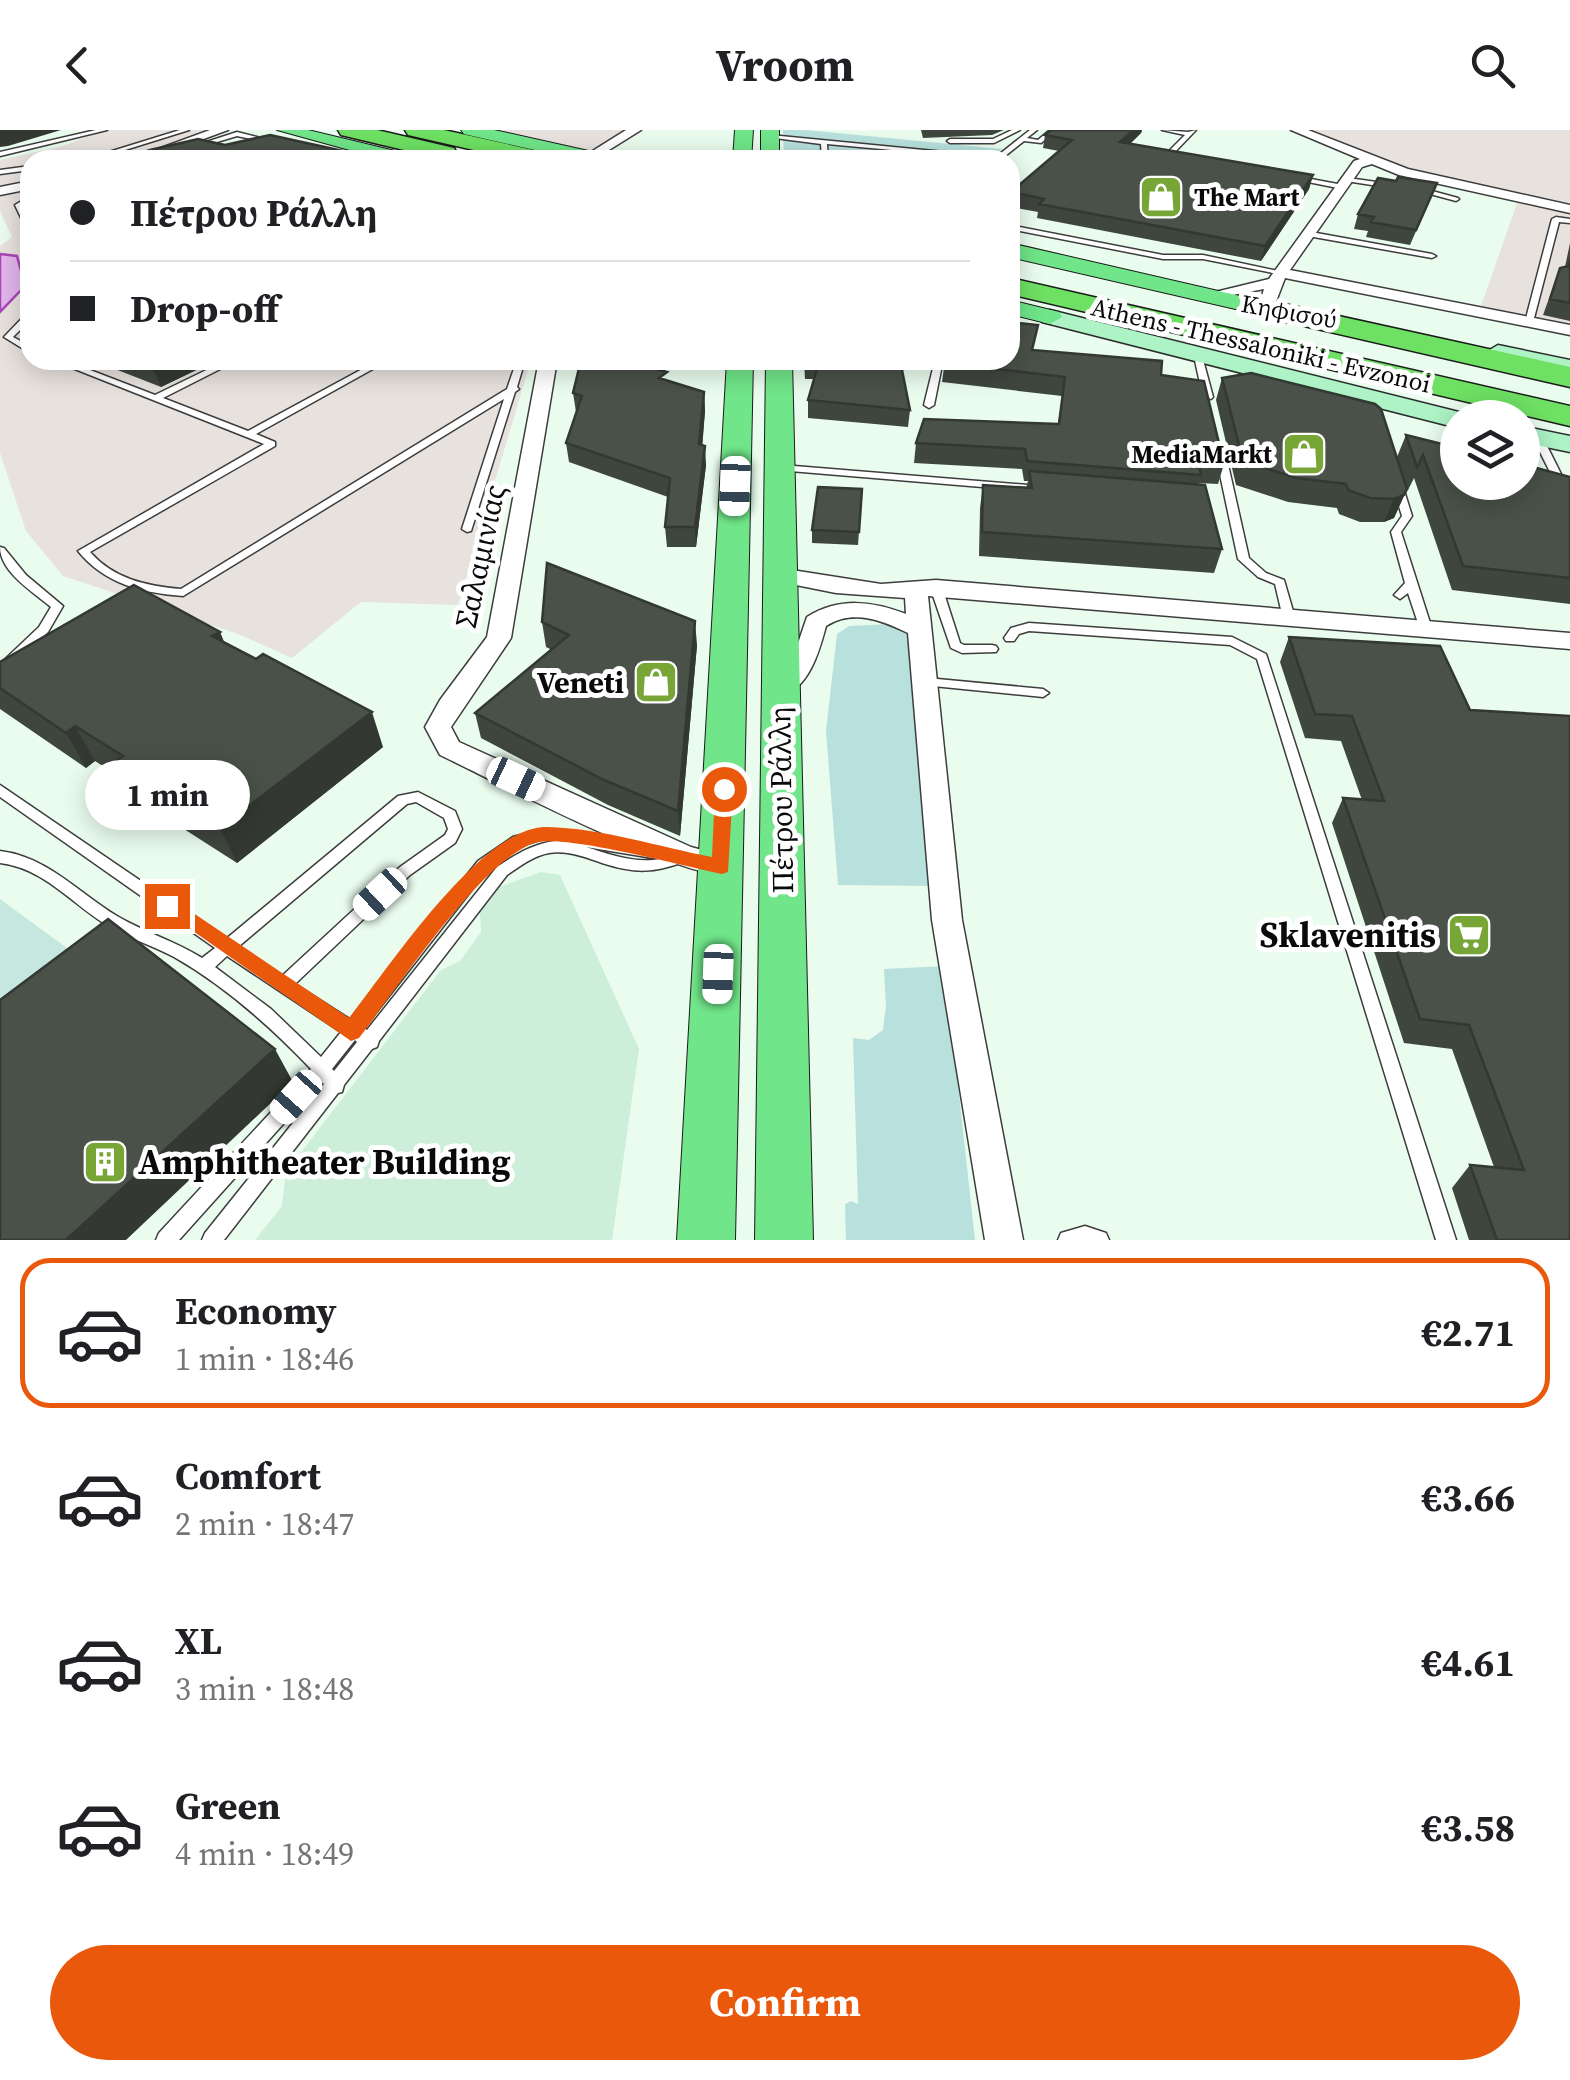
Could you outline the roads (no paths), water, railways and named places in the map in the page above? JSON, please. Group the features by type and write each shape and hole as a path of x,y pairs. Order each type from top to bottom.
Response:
{"highway":[{"path":"350,130 476,150"},
{"path":"413,141 443,150"},
{"name":"Athens - Thessaloniki - Evzonoi","path":"1020,268 1241,322 1570,393"},
{"name":"Athens - Thessaloniki - Evzonoi","path":"1020,288 1241,322 1570,416"},
{"path":"1050,317 1128,329 1440,404"},
{"path":"1241,322 1570,377"}],"main road":[{"path":"470,130 558,150"},
{"path":"282,136 413,141"},
{"name":"Κηφισού","path":"1020,252 1213,297 1241,322"},
{"name":"Κηφισού","path":"1020,310 1050,317"},
{"name":"Πέτρου Ράλλη","path":"706,1240 703,861 739,370"},
{"name":"Πέτρου Ράλλη","path":"779,370 784,1240"}],"street":[{"path":"163,150 222,130"},
{"path":"609,150 635,130"},
{"path":"1297,130 1368,161 1466,189 1570,209"},
{"path":"1241,322 1311,234 1358,164 1368,161"},
{"name":"Κηφισού","path":"1050,317 1241,322 1347,320 1570,367"},
{"path":"1241,322 1530,322 1570,330"},
{"name":"Κηφισού","path":"1241,322 1373,404 1440,417"},
{"name":"Σαλαμινίας","path":"547,370 534,462 499,638 448,706 438,728 449,748 703,861"},
{"path":"1540,433 1570,444"},
{"path":"779,575 810,584 1570,641"},
{"path":"926,590 917,628 927,682 947,920 1004,1240"},
{"path":"779,690 806,660 815,622 829,613 878,612 917,628"}],"lane":[{"path":"0,154 104,130"},
{"path":"124,150 186,130"},
{"path":"950,141 994,141 1017,130"},
{"path":"1009,150 1034,130"},
{"path":"1022,139 1039,142 1054,130"},
{"path":"1166,130 1191,132"},
{"path":"1191,132 1167,156 1191,160"},
{"path":"770,134 896,150"},
{"path":"188,150 232,135 282,136"},
{"path":"824,142 825,150"},
{"path":"1291,178 1399,186"},
{"path":"1416,189 1456,199"},
{"path":"1530,322 1556,219 1570,221"},
{"path":"1020,229 1163,257 1204,257 1241,322 1211,411"},
{"path":"1311,234 1432,256"},
{"path":"1220,381 1241,322"},
{"path":"20,326 8,338 20,345"},
{"path":"81,370 272,444 82,551 100,570 128,583 182,593 514,389"},
{"path":"154,399 213,370"},
{"path":"248,434 366,370"},
{"path":"468,529 519,370"},
{"path":"928,405 937,370"},
{"path":"1540,436 1570,502"},
{"path":"1219,446 1244,559 1262,575 1280,582 1289,618"},
{"path":"781,468 1059,490"},
{"path":"1395,478 1406,516 1396,532 1426,629"},
{"path":"0,550 22,578 56,606 44,630 0,671"},
{"path":"1400,595 1411,583"},
{"path":"926,590 955,644 962,649 992,650"},
{"path":"1010,638 1015,630 1029,628 1232,641 1262,657 1446,1240"},
{"path":"927,682 1043,692"},
{"path":"0,790 371,1042"},
{"path":"202,968 403,800 418,797 439,807 453,820 453,835 405,871 283,985"},
{"path":"166,1240 322,1069 483,865 518,841 544,834 703,861"},
{"path":"212,1240 502,871 527,852 563,846 652,866 703,861"},
{"path":"0,858 28,865 112,921 202,968 272,1017 336,1086"},
{"path":"1068,1240 1085,1235 1099,1240"}],"place":[{"name":"The Mart","path":"1161,197"},
{"name":"MediaMarkt","path":"1304,454"},
{"name":"Veneti","path":"656,682"},
{"name":"Sklavenitis","path":"1469,935"},
{"name":"Amphitheater Building","path":"105,1162"}]}
